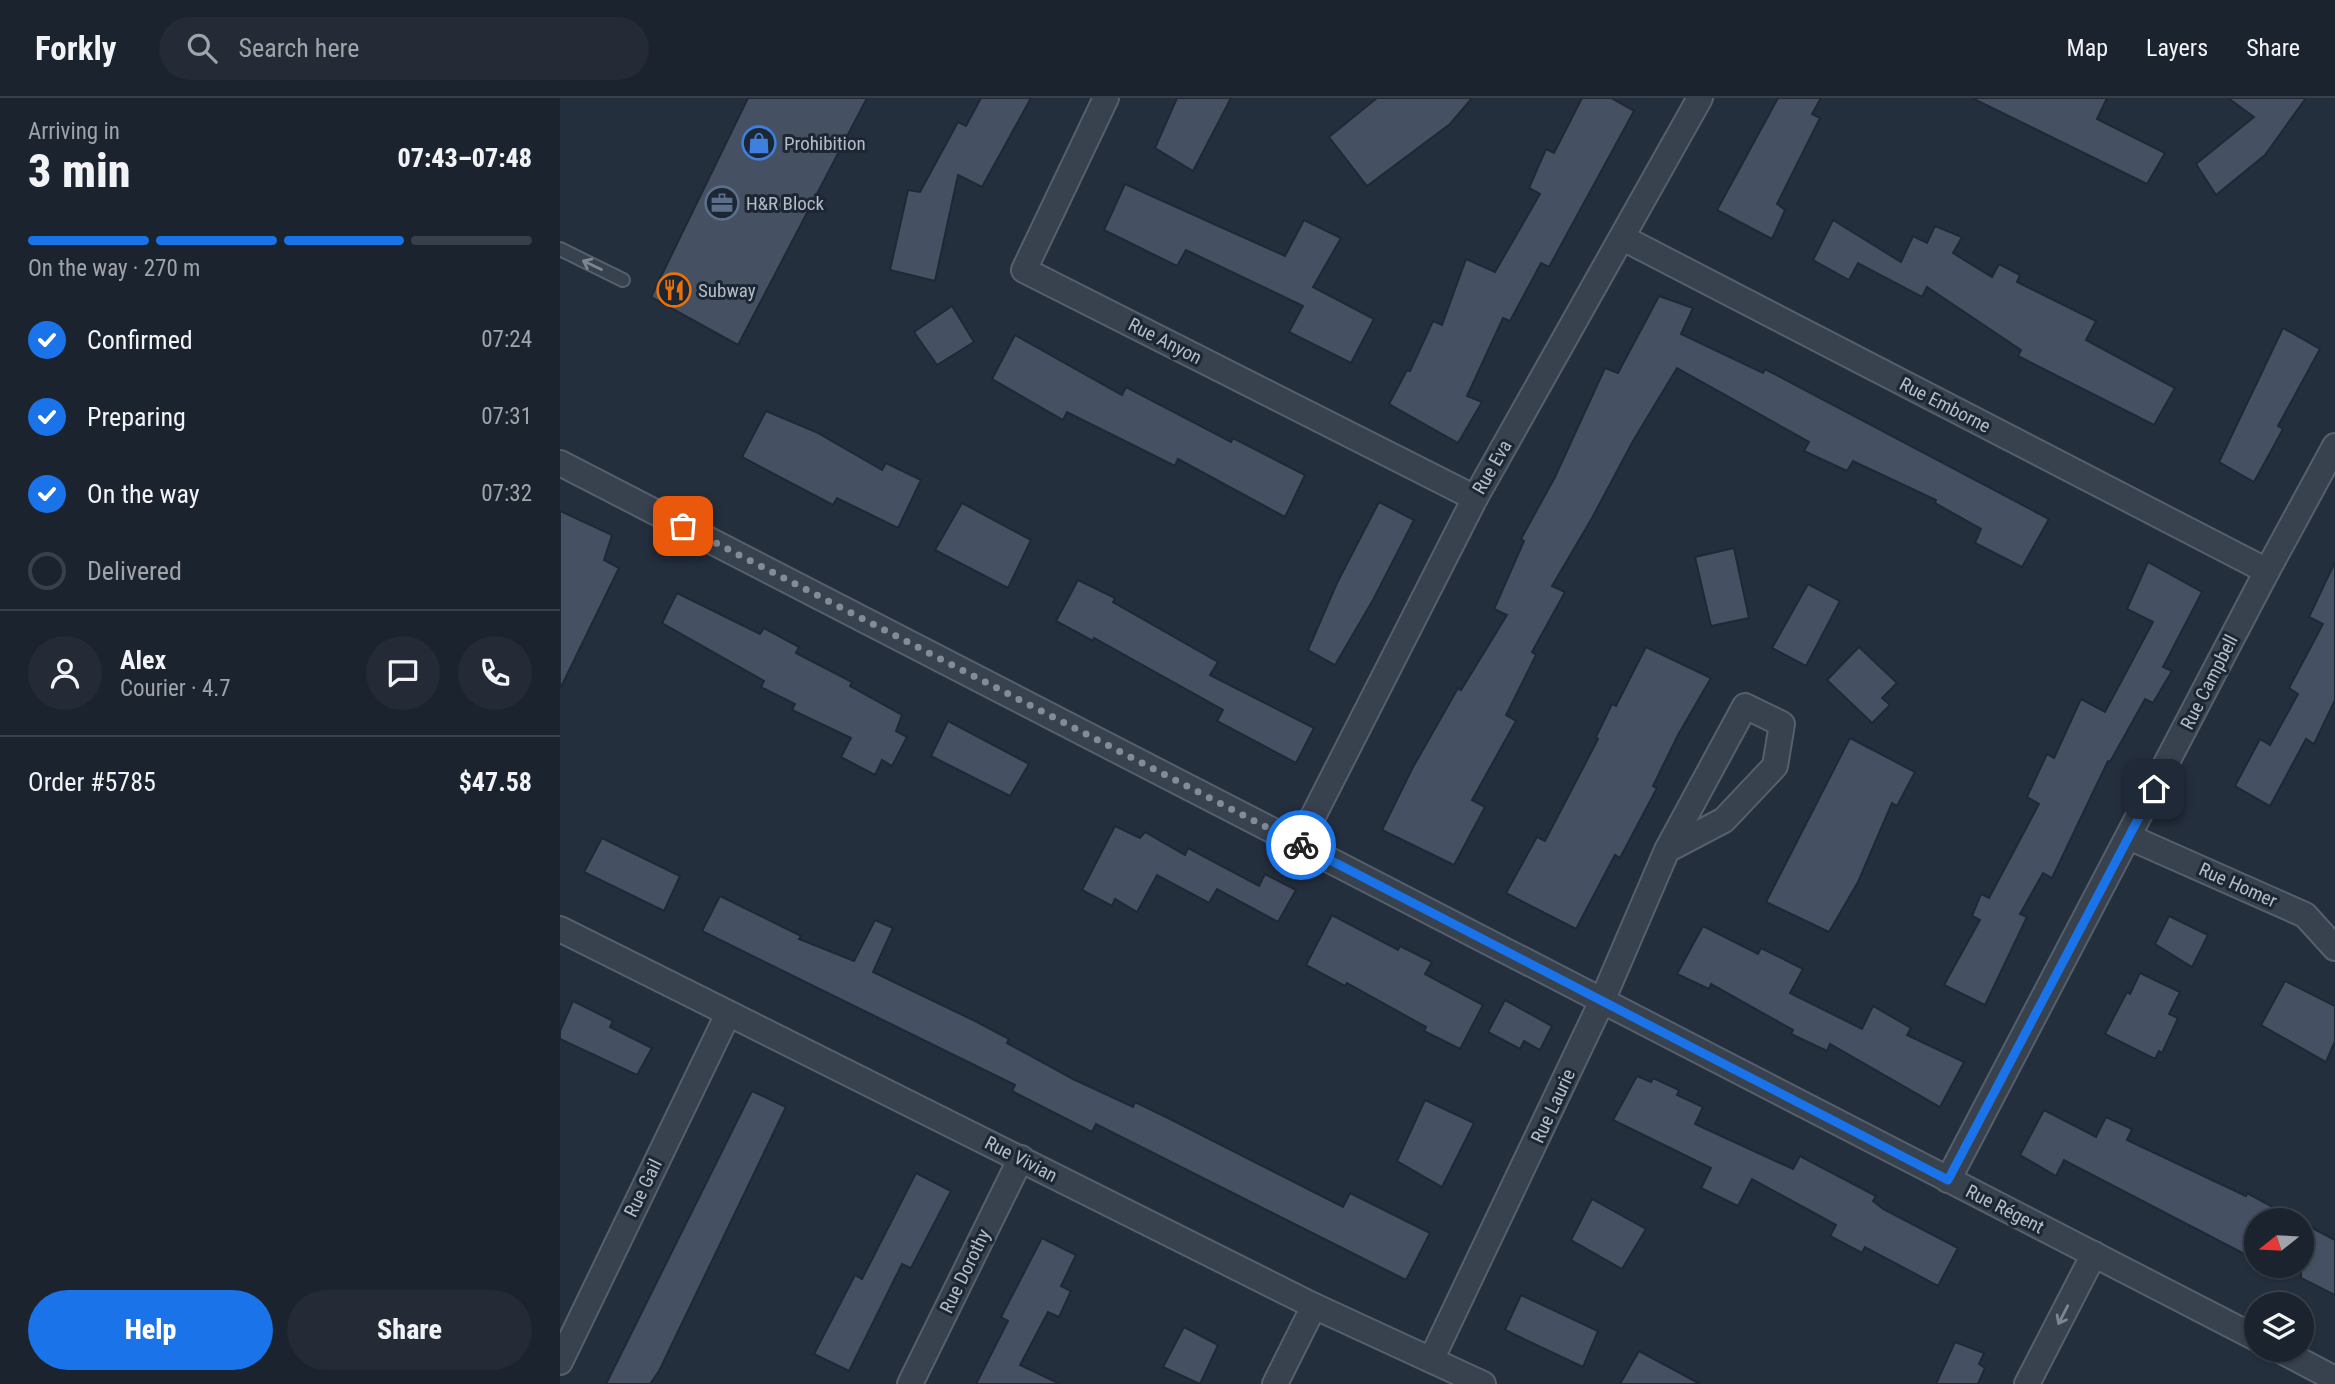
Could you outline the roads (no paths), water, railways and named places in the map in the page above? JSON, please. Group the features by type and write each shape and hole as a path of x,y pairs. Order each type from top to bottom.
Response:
{"street":[{"name":"Rue Anyon","path":"1106,98 1024,270 1475,498"},
{"name":"Rue Eva","path":"1299,844 1475,498 1700,98"},
{"name":"Rue Emborne","path":"1623,239 2267,571"},
{"name":"Rue Campbell","path":"1948,1180 2335,446"},
{"name":"Rue Régent","path":"560,463 2244,1332"},
{"name":"Rue Laurie","path":"1432,1358 1602,1001 1667,850 1745,706 1782,724 1775,766 1724,820 1667,850"},
{"name":"Rue Homer","path":"2129,837 2305,915 2335,948"},
{"name":"Rue Vivian","path":"560,929 1314,1306 1432,1358 1483,1384"},
{"name":"Rue Gail","path":"560,1362 728,1014"},
{"name":"Rue Dorothy","path":"910,1384 1021,1158"},
{"path":"2026,1384 2094,1254"},
{"path":"1275,1384 1314,1306"},
{"path":"2303,1362 2335,1379"}],"lane":[{"path":"560,249 623,280"}],"place":[{"name":"Prohibition","path":"759,143"},
{"name":"H&R Block","path":"722,203"},
{"name":"Subway","path":"674,290"}]}
